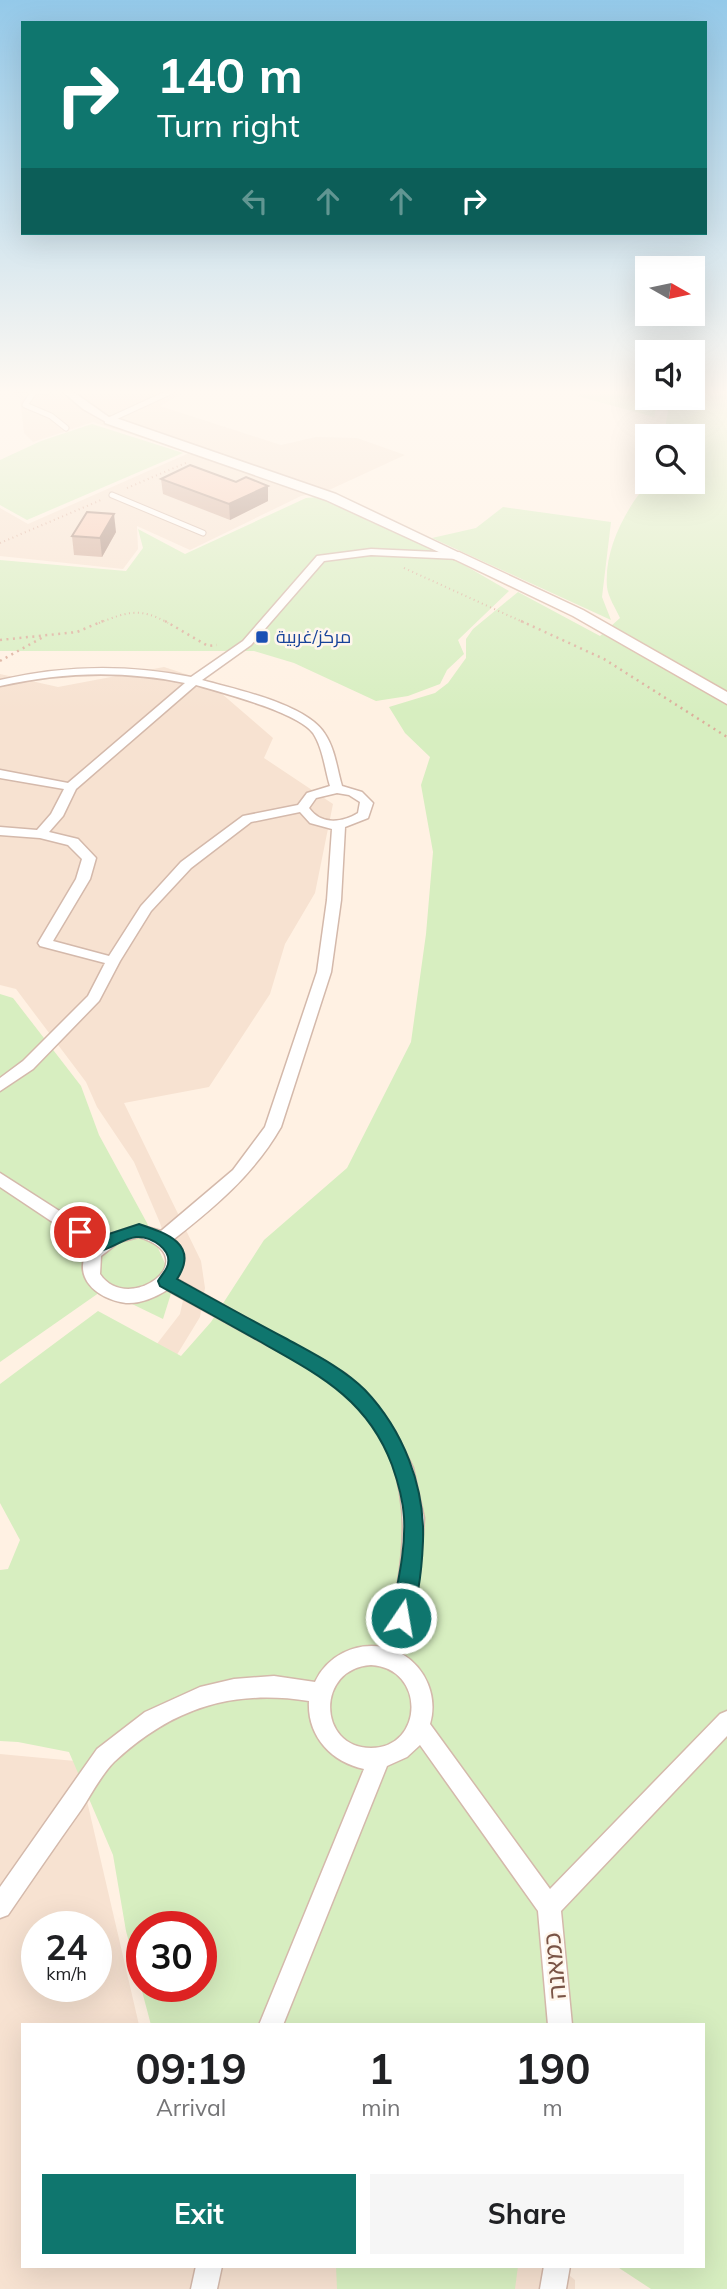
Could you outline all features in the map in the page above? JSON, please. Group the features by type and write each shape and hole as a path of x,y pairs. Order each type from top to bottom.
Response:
{"main road":[{"path":"459,556 578,613 727,699"}],"street":[{"path":"333,498 459,556"},
{"path":"40,834 57,816 71,787 194,681 247,643 321,558 371,552 459,556"},
{"path":"0,683 62,671 117,669 158,673 194,681 298,716 318,733 337,789"},
{"path":"0,774 71,787"},
{"path":"337,789 347,790 363,798 367,809 358,820 339,825 319,823 311,819 303,808 309,797 337,789"},
{"path":"0,1086 28,1065 94,998 113,961 146,909 186,865 247,819 303,808"},
{"path":"164,1238 231,1184 257,1155 274,1127 324,972 334,900 339,825"},
{"path":"0,831 40,834 73,842 89,858 83,879 45,943 113,961"},
{"path":"0,1179 100,1245"},
{"path":"139,1231 164,1238 177,1256 176,1267 166,1281 150,1292 136,1296 109,1292 92,1276 90,1265 93,1255 100,1245 118,1235 139,1231"},
{"path":"166,1281 325,1369 357,1394 375,1415 393,1445 408,1483 414,1516 407,1597 390,1659"},
{"path":"372,1656 390,1659 405,1668 417,1680 424,1696 425,1712 420,1728 410,1742 396,1752 380,1757 362,1757 345,1751 331,1740 320,1718 320,1693 327,1678 340,1666 355,1658 372,1656"},
{"path":"0,1907 105,1756 152,1719 200,1697 234,1689 274,1686 320,1693"},
{"path":"420,1728 549,1907 727,1721"},
{"path":"272,2023 380,1757"},
{"name":"כמאנה","path":"549,1907 560,2023"},
{"path":"204,2289 209,2268"},
{"path":"553,2289 556,2268"}],"lane":[{"path":"120,498 203,533"}],"path":[{"path":"371,552 604,659 727,737"},
{"path":"0,640 78,632 126,612 152,614 208,646 247,643"},
{"path":"0,661 47,635"}],"shaded area":[{"path":"87,498 297,498 190,550 137,526 138,549 123,569 0,556 0,508 28,524"},
{"path":"164,667 207,681 273,738 264,758 333,804 315,893 285,944 270,994 209,1087 124,1103 201,1261 205,1288 200,1317 153,1394 159,1687 87,1801 126,1969 126,2002 134,2002 139,2023 21,2023 21,2268 560,2268 575,2280 575,2289 0,2289 0,1754 75,1761 102,1415 180,1314 184,1296 160,1223 134,1162 97,1107 86,1082 16,989 0,985 0,674 58,687"}],"green space":[{"path":"0,498 79,498 27,520 0,505"},
{"path":"306,498 320,498 440,551 509,591 458,640 464,654 447,670 440,684 408,696 376,701 294,663 254,651 0,651 0,560 126,571 143,548 138,529 185,554"},
{"path":"637,498 727,498 727,2289 651,2289 619,2268 705,2268 705,2023 150,2023 145,2002 217,2002 217,1911 126,1911 126,1931 113,1855 69,1752 0,1741 0,1570 8,1569 20,1540 0,1503 0,1384 98,1311 181,1356 211,1322 264,1240 347,1168 411,1042 426,934 433,852 421,785 430,757 405,733 389,707 435,693 448,683 466,658 466,639 473,629 518,592 600,636 620,618 610,599 607,573 613,544 624,517"},
{"path":"503,507 611,522 602,597 611,620 432,538 476,528"},
{"path":"0,994 13,998 81,1086 99,1135 147,1223 174,1284 163,1319 103,1290 0,1362"},
{"path":"336,2268 518,2268 515,2289 337,2289"}],"building":[{"path":"212,498 242,498 229,504"},
{"path":"87,512 114,514 100,538 72,536"}],"place":[{"name":"مركز/غربية","path":"262,637"}],"route":[{"path":"80,1232 100,1245 125,1232 153,1233 164,1238 177,1256 176,1267 166,1281 325,1369 357,1394 375,1415 393,1445 408,1483 414,1516 407,1597 401,1618"}]}
